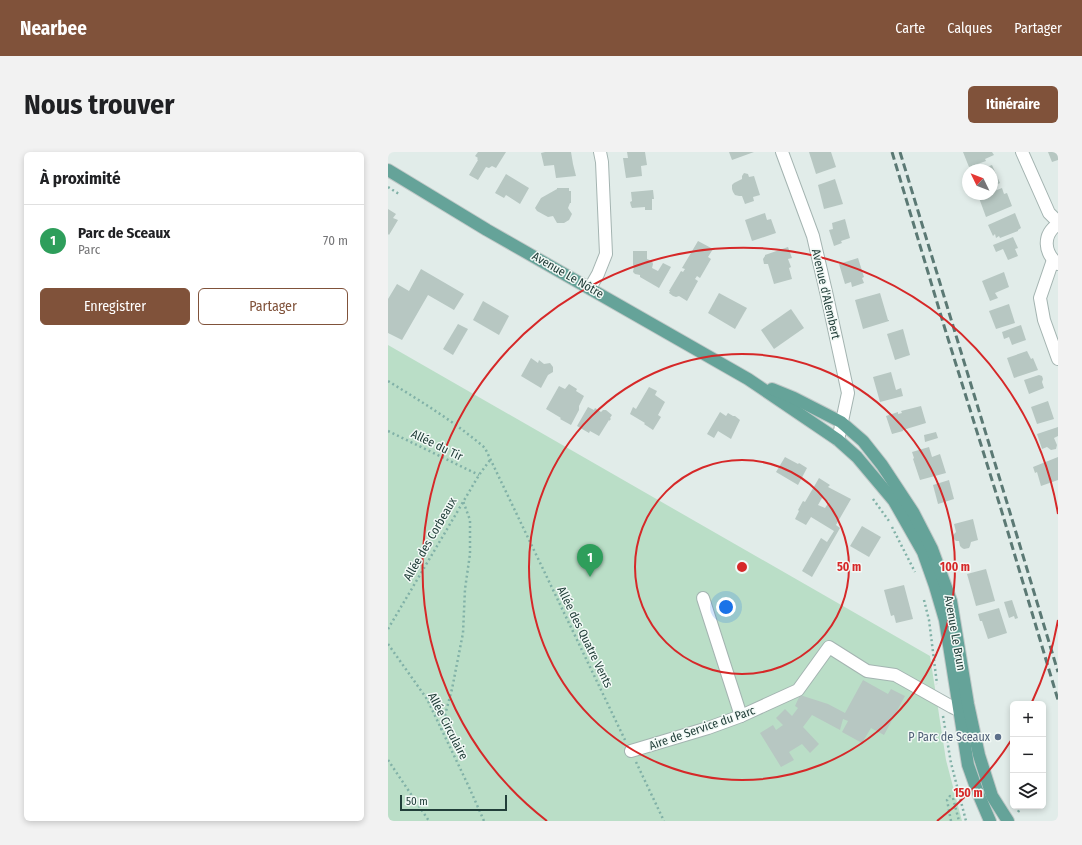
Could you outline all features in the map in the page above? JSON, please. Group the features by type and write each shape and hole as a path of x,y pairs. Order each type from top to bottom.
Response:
{"main road":[{"name":"Avenue Le Nôtre","path":"388,170 487,230 748,379 838,440"},
{"name":"Avenue Le Nôtre","path":"748,379 790,396 841,422"},
{"name":"Avenue Le Brun","path":"841,422 863,441 882,465 913,512 932,548 951,601 965,713 968,765 990,821"},
{"name":"Avenue Le Brun","path":"838,440 857,457 894,501 923,552 945,620 965,713 992,796 1008,821"}],"street":[{"path":"590,288 598,274 606,254 602,162 600,152"},
{"name":"Avenue d'Alembert","path":"782,152 813,236 848,393 838,440"},
{"path":"1022,152 1048,212 1058,223 1049,233 1047,240 1049,254 1055,262 1040,298 1044,320 1058,359"},
{"path":"703,598 742,716"},
{"name":"Aire de Service du Parc","path":"631,751 708,728 742,716 798,690 828,647 867,671 895,675 965,713"}],"path":[{"name":"Allée des Quatre Vents","path":"388,382 428,406 467,433 485,448 664,821"},
{"name":"Allée du Tir","path":"388,431 479,475"},
{"name":"Allée des Corbeaux","path":"388,629 463,501 490,460"},
{"path":"873,498 890,522 917,576"},
{"path":"441,730 452,690 463,633 465,589 470,554 470,520 463,501"},
{"path":"924,597 929,620 937,684 951,763 966,821"},
{"name":"Allée Circulaire","path":"388,644 426,699 484,821"},
{"path":"388,760 429,821"},
{"path":"951,821 947,800 950,796 953,798 959,821"}],"green space":[{"path":"388,345 930,656 946,760 962,821 388,821"}],"building":[{"path":"478,152 506,152 496,168 492,166 489,168 486,167 478,180 469,175 478,160 475,156"},
{"path":"571,152 576,176 556,178 554,165 544,166 541,153"},
{"path":"627,152 645,152 647,165 641,166 642,176 626,178 623,158 628,158"},
{"path":"729,152 754,152 732,160"},
{"path":"809,152 831,152 836,167 816,174"},
{"path":"963,152 992,152 994,155 985,159 986,161 978,164 968,164"},
{"path":"1048,152 1058,152 1058,160 1052,162"},
{"path":"744,173 748,174 749,177 754,176 760,195 753,197 754,201 745,204 742,196 735,195 732,189 732,185 742,179"},
{"path":"506,174 529,188 520,204 506,195 504,198 495,193"},
{"path":"835,179 843,204 824,209 818,185"},
{"path":"557,188 569,188 569,191 571,191 571,203 568,208 572,214 569,220 564,223 557,223 553,216 548,217 537,211 535,208 541,198"},
{"path":"1002,188 1004,194 1007,193 1012,206 986,217 980,200 998,200 998,190"},
{"path":"653,190 654,199 652,199 652,210 645,210 645,207 632,208 630,202 632,201 631,192"},
{"path":"388,209 396,214 393,218 398,220 389,235 388,234"},
{"path":"765,213 767,220 771,219 776,233 752,241 745,220"},
{"path":"1015,213 1021,228 1018,231 1000,238 999,236 996,238 995,234 993,236 988,225"},
{"path":"845,219 850,238 841,241 842,243 834,246 829,230 833,229 832,223"},
{"path":"1013,237 1018,248 1015,249 1018,256 1008,260 1003,249 996,252 993,245"},
{"path":"698,241 713,249 708,257 711,259 700,278 697,276 695,279 698,281 687,301 679,296 673,296 669,293 669,291 681,271 683,272 685,269 682,268"},
{"path":"788,247 792,258 788,259 791,267 789,268 792,279 774,284 768,264 764,264 763,259 765,255"},
{"path":"633,251 647,251 647,259 652,261 652,268 658,271 663,263 671,267 659,288 633,272"},
{"path":"858,258 864,277 862,278 864,283 852,287 851,282 845,284 839,264"},
{"path":"421,269 464,294 454,310 428,295 402,340 388,333 388,299 397,284 409,291"},
{"path":"1004,272 1009,287 995,293 998,298 990,301 982,281"},
{"path":"719,293 747,308 735,329 708,313"},
{"path":"880,293 889,321 863,329 855,300"},
{"path":"483,301 509,316 499,335 473,320"},
{"path":"1009,304 1015,323 996,329 989,311"},
{"path":"791,309 804,328 774,349 761,330"},
{"path":"458,324 468,329 453,355 443,349"},
{"path":"1021,325 1026,340 1012,345 1009,337 1004,339 1002,332"},
{"path":"903,329 910,355 895,360 887,334"},
{"path":"1027,351 1031,359 1033,358 1038,370 1014,378 1007,358"},
{"path":"531,358 538,363 539,360 544,364 550,363 553,367 553,372 548,375 541,388 521,376"},
{"path":"891,372 896,390 901,388 903,396 880,402 873,377"},
{"path":"1039,375 1042,376 1044,388 1029,394 1024,380"},
{"path":"569,384 584,396 571,425 546,409 559,386 565,389"},
{"path":"649,387 657,391 655,395 665,402 658,415 661,417 653,430 630,414 633,407 636,409"},
{"path":"1048,401 1054,419 1037,424 1031,407"},
{"path":"921,406 926,423 892,434 886,416 898,412 898,414 902,413 901,411"},
{"path":"588,407 594,410 595,408 601,412 606,410 612,415 610,418 611,419 599,436 590,431 589,433 577,426"},
{"path":"720,412 726,416 728,413 740,420 731,439 718,431 714,438 707,434"},
{"path":"1058,427 1058,436 1054,438 1057,445 1056,449 1051,450 1047,447 1042,449 1037,434"},
{"path":"936,432 938,438 925,442 924,435"},
{"path":"929,447 932,457 940,454 946,473 920,480 912,452"},
{"path":"785,457 807,468 798,485 776,472"},
{"path":"1058,457 1058,480 1041,486 1037,472 1035,473 1033,467"},
{"path":"819,478 830,485 828,487 851,499 836,525 840,528 812,577 802,571 821,538 827,542 834,531 811,517 806,525 795,519 803,501 805,502","holes":["822,498 829,502 825,508 818,505"]},
{"path":"949,480 954,499 938,504 933,485"},
{"path":"973,519 978,540 971,542 969,548 964,549 960,546 959,541 956,541 953,538 953,535 956,532 954,524"},
{"path":"862,526 881,537 869,557 850,546"},
{"path":"986,569 995,601 976,606 967,574"},
{"path":"904,585 913,619 896,623 894,615 891,616 884,590"},
{"path":"1012,600 1018,618 1015,619 1014,616 1009,618 1004,602"},
{"path":"999,608 1007,633 988,639 978,614"},
{"path":"863,680 888,694 891,689 905,696 884,735 871,728 862,743 842,732 848,721 843,719 840,730 812,715 803,727 819,744 810,753 802,744 789,752 794,760 781,767 760,733 773,725 776,730 783,725 776,718 785,709 792,716 798,708 795,706 800,695 828,704 845,713"}],"railway":[{"path":"892,152 1058,700"},
{"path":"900,152 1058,672"}],"place":[{"name":"Parc de Sceaux","path":"590,577"},
{"name":"P Parc de Sceaux","path":"998,737"}]}
